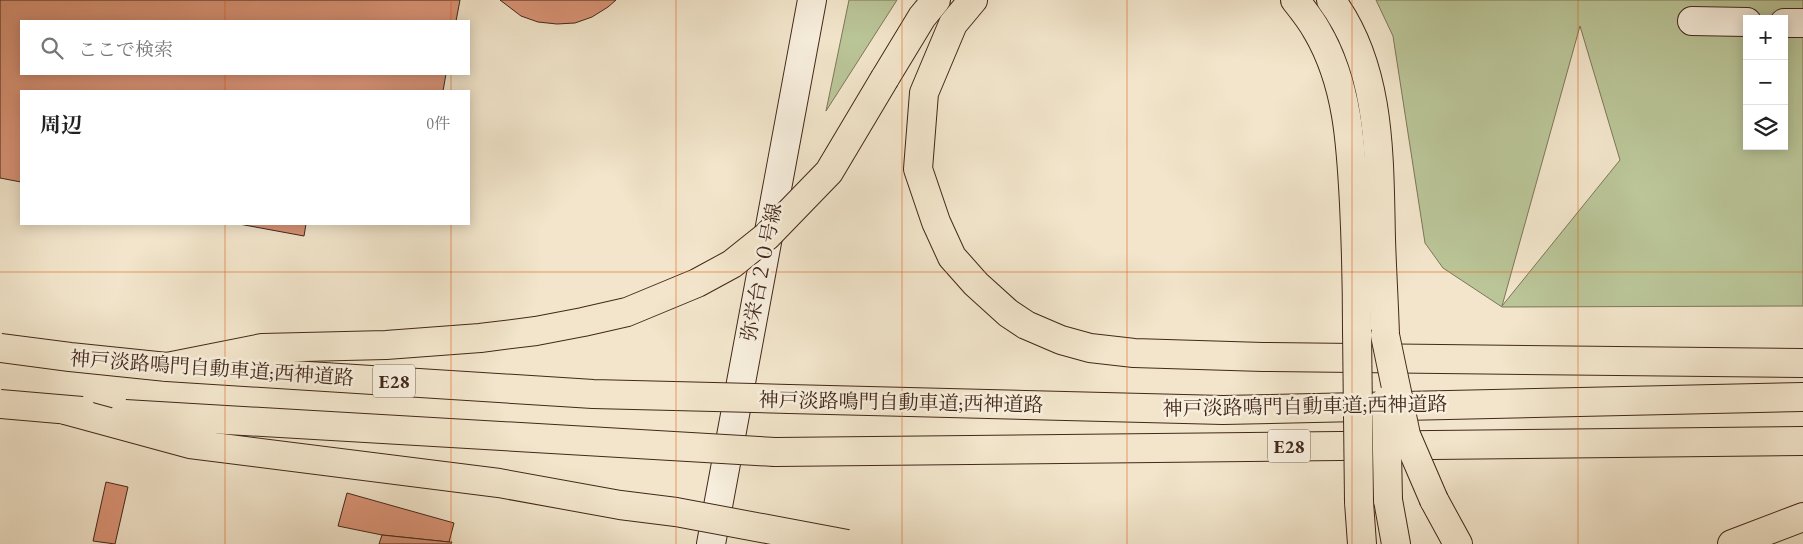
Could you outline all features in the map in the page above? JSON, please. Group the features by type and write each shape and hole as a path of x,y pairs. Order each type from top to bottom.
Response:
{"highway":[{"path":"167,367 262,348 386,345 480,338 583,322 627,312 697,283 732,264 767,236 829,172 922,17 936,0"},
{"path":"973,0 954,24 924,93 918,169 936,222 952,257 976,284 1008,313 1026,325 1061,340 1090,348 1134,353 1263,357 1803,363"},
{"path":"1295,0 1318,31 1334,68 1346,108 1351,142 1357,268 1358,502 1362,544"},
{"path":"1331,0 1352,36 1366,71 1374,108 1380,186 1388,500 1396,544"},
{"path":"1385,335 1406,436 1434,500 1458,544"},
{"name":"神戸淡路鳴門自動車道;西神道路","path":"0,348 167,367 593,394 1223,410 1803,397"},
{"name":"神戸淡路鳴門自動車道;西神道路","path":"0,404 65,410 775,452 1803,441"},
{"path":"65,410 190,444 499,483 620,505 676,512 847,544"},
{"path":"1732,544 1803,516"}],"street":[{"name":"弥栄台２０号線","path":"711,544 812,0"},
{"path":"1692,21 1743,22"},
{"path":"1788,23 1803,23"}],"green space":[{"path":"849,0 897,0 826,111"},
{"path":"1376,0 1803,0 1803,306 1502,307 1443,268 1425,243 1393,36","holes":["1580,26 1620,160 1502,306"]}],"building":[{"path":"0,0 460,0 456,20 20,20 20,75 446,75 443,90 20,90 20,182 0,178"},
{"path":"500,0 616,0 592,17 575,23 557,24 538,22 521,16"},
{"path":"244,225 306,225 304,236"},
{"path":"106,482 128,487 115,544 93,541"},
{"path":"347,493 454,523 449,542 382,535 338,526"},
{"path":"382,535 452,542 451,544 379,544"}]}
